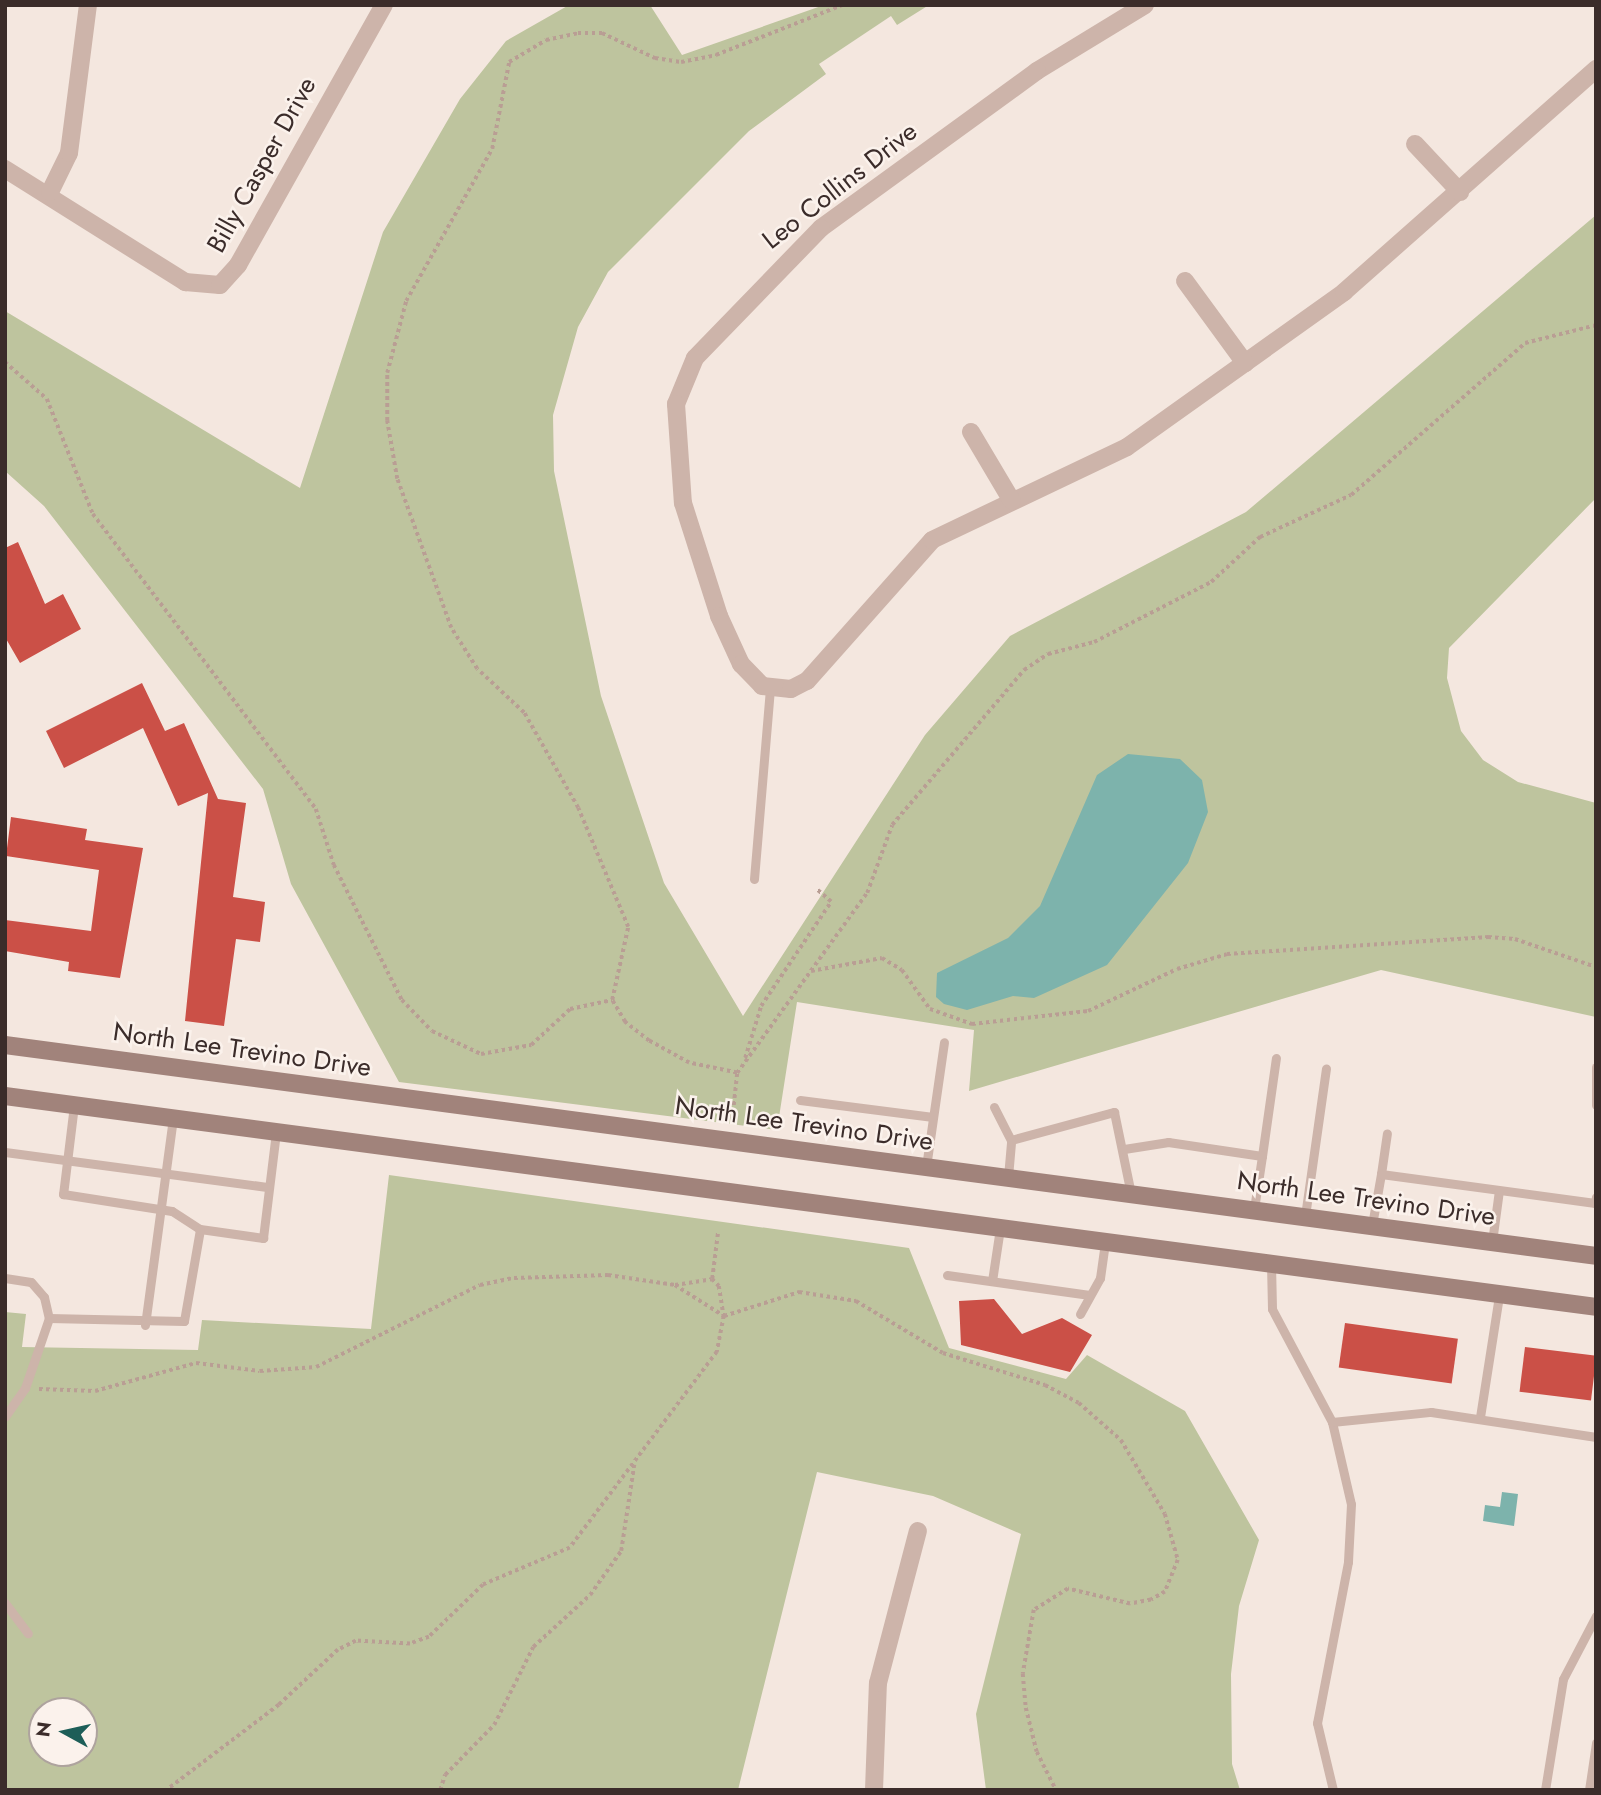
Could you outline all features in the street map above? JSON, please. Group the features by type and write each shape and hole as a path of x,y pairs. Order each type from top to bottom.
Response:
{"main road":[{"name":"North Lee Trevino Drive","path":"5,1045 1596,1256"},
{"path":"5,1096 1596,1307"}],"street":[{"path":"50,192 69,153 88,5"},
{"name":"Billy Casper Drive","path":"5,169 50,192 185,282 220,285 238,265 384,5"},
{"name":"Leo Collins Drive","path":"770,688 741,664 683,503 676,404 695,358 821,228 1037,71 1145,5"},
{"path":"770,688 807,681 932,540 1127,447 1353,285 1461,192 1596,69"},
{"path":"1415,144 1461,192"},
{"path":"1185,281 1245,363"},
{"path":"971,432 1012,501"},
{"path":"874,1790 878,1683 918,1531"}],"lane":[{"path":"754,879 770,688"},
{"path":"926,1167 944,1042"},
{"path":"1254,1209 1276,1058"},
{"path":"1596,1067 1596,1105"},
{"path":"1305,1216 1326,1068"},
{"path":"800,1100 933,1117"},
{"path":"74,1105 63,1194 160,1209 200,1229 263,1238 276,1132"},
{"path":"994,1107 1011,1140 1008,1177"},
{"path":"1011,1140 1114,1112 1124,1149 1131,1194"},
{"path":"145,1325 173,1118"},
{"path":"1372,1226 1387,1133"},
{"path":"1124,1149 1168,1142 1262,1156"},
{"path":"5,1152 269,1187"},
{"path":"1381,1174 1595,1203 1596,1197"},
{"path":"1492,1242 1499,1190"},
{"path":"992,1281 1000,1228"},
{"path":"49,1318 145,1325 184,1321 200,1229"},
{"path":"1080,1314 1100,1278 1105,1242"},
{"path":"1271,1264 1272,1309 1332,1422 1351,1504 1348,1562 1317,1723 1332,1790"},
{"path":"947,1275 1090,1295"},
{"path":"5,1278 31,1282 44,1297 49,1318 25,1388 5,1417"},
{"path":"1480,1417 1499,1295"},
{"path":"1332,1422 1384,1413 1480,1417 1596,1437"},
{"path":"5,1603 28,1633"},
{"path":"1545,1790 1563,1679 1596,1616"},
{"path":"1589,1790 1596,1743"}],"path":[{"path":"737,1073 689,1063 649,1041 625,1022 612,1000 628,927 578,808 524,713 477,669 452,628 406,510 387,421 394,345 431,248 492,149 509,62 546,40 590,33 681,62 716,55 842,5"},
{"path":"732,1119 737,1073 867,893 892,825 920,785 1024,670 1048,654 1094,642 1211,582 1260,537 1351,495 1525,343 1596,325"},
{"path":"5,362 47,399 93,514 316,809 334,865 402,1000 432,1031 481,1054 531,1045 569,1009 612,1000"},
{"path":"745,1060 761,1006 831,902 816,889"},
{"path":"809,971 883,958 902,970 930,1009 972,1024 1088,1011 1177,969 1227,954 1488,937 1515,939 1596,967"},
{"path":"167,1790 279,1705 338,1650 356,1641 410,1644 429,1637 482,1585 570,1548 704,1374 724,1316 712,1279 718,1231"},
{"path":"25,1388 95,1391 196,1363 260,1371 316,1367 480,1285 514,1278 608,1275 675,1284 712,1279"},
{"path":"675,1284 724,1316"},
{"path":"724,1316 799,1292 856,1301 943,1353 1045,1385 1079,1403 1121,1440 1165,1514 1178,1560 1165,1592 1151,1600 1130,1604 1068,1589 1034,1610 1023,1674 1026,1708 1037,1752 1056,1790"},
{"path":"440,1790 445,1775 495,1725 533,1647 590,1595 621,1551 634,1463"}],"green space":[{"path":"569,5 650,5 682,55 824,5 929,5 897,25 891,16 819,64 826,74 749,131 608,272 578,327 553,415 554,471 601,696 664,883 743,1016 925,735 1010,636 1246,512 1596,215 1596,498 1449,648 1447,678 1461,731 1483,760 1518,782 1596,803 1596,1017 1381,970 969,1091 974,1030 797,1002 777,1130 399,1082 291,884 263,789 44,506 5,471 5,311 300,488 383,232 460,99 506,41"},
{"path":"389,1175 909,1248 949,1348 1066,1379 1087,1355 1185,1411 1259,1540 1239,1606 1231,1674 1232,1764 1240,1790 986,1790 976,1714 1021,1534 933,1496 817,1472 738,1790 5,1790 5,1312 26,1314 22,1347 198,1350 202,1320 371,1329"}],"water":[{"path":"1128,754 1180,759 1202,780 1208,812 1188,863 1107,965 1034,998 1013,996 967,1010 944,1004 936,997 937,973 1008,938 1040,906 1097,775"},
{"path":"1502,1492 1518,1494 1514,1526 1483,1521 1485,1505 1500,1507"}],"building":[{"path":"18,542 45,604 63,594 81,629 20,663 5,637 5,548"},
{"path":"142,683 165,731 184,723 218,799 246,803 233,897 265,902 260,942 236,939 224,1026 185,1021 208,793 178,806 143,728 64,768 46,731"},
{"path":"11,817 87,829 85,840 143,848 120,978 68,971 69,962 5,951 5,920 91,931 99,870 6,856"},
{"path":"994,1299 1022,1334 1062,1318 1092,1335 1070,1372 961,1345 959,1301"},
{"path":"1345,1323 1458,1339 1452,1383 1339,1368"},
{"path":"1525,1347 1596,1356 1591,1400 1520,1392"}]}
